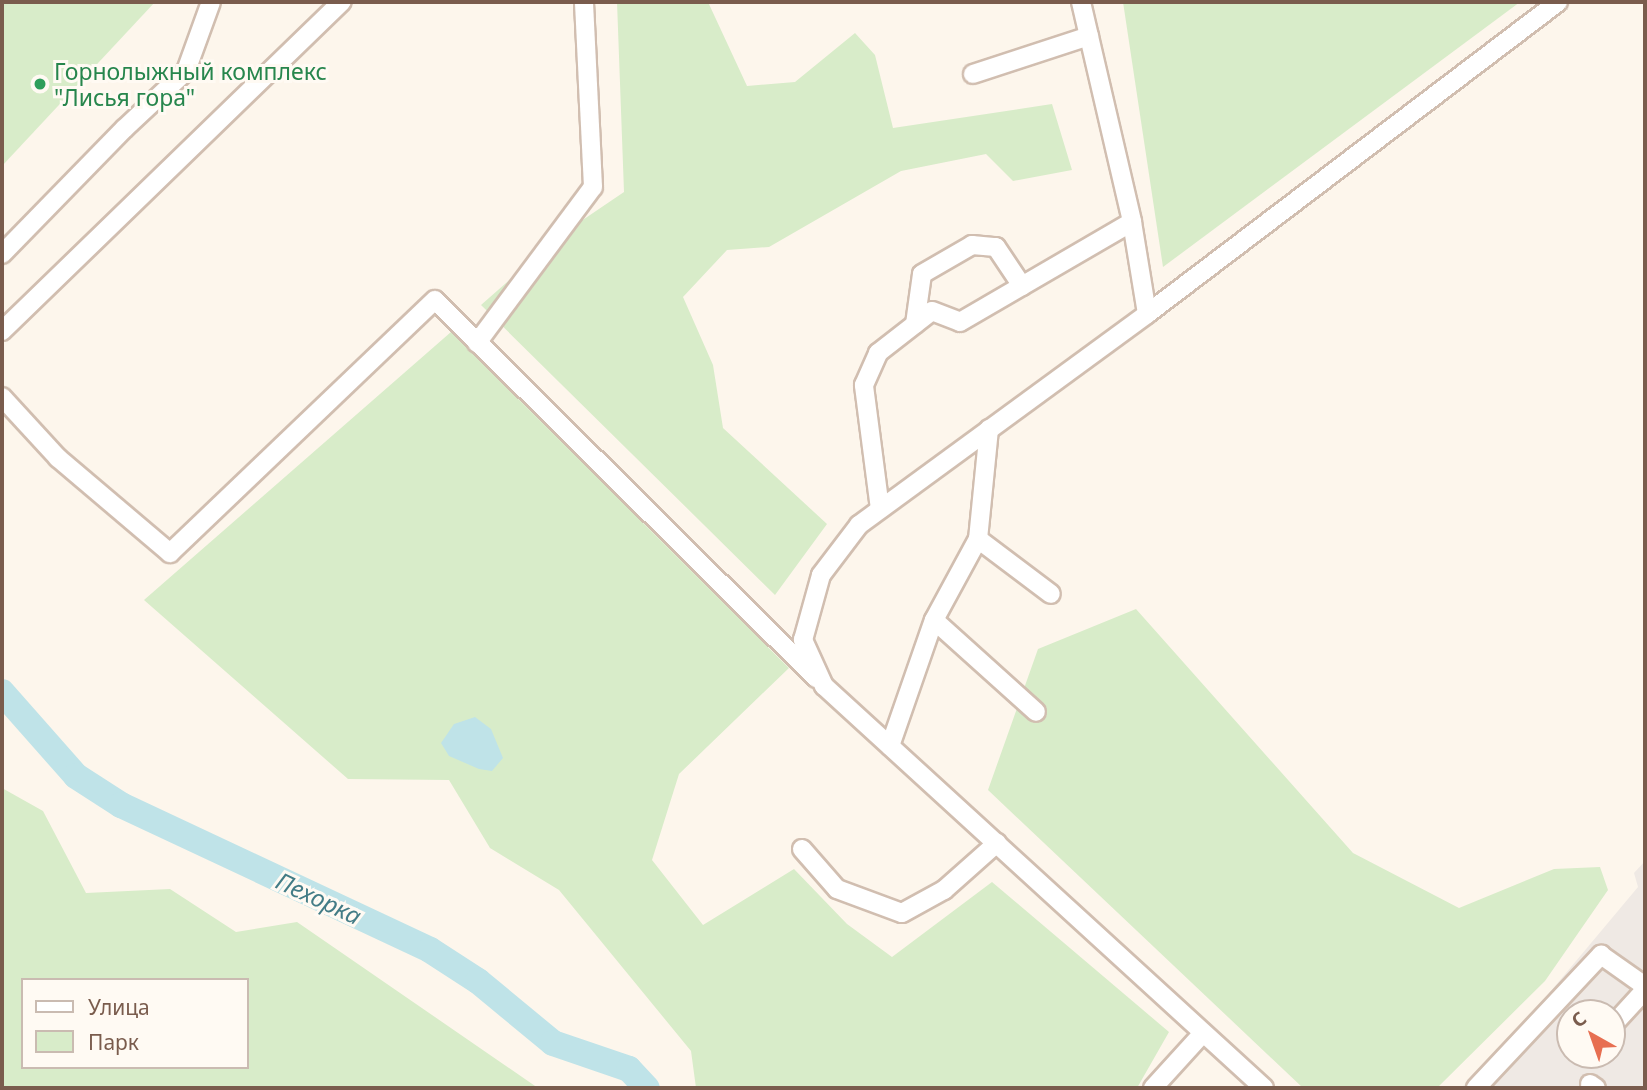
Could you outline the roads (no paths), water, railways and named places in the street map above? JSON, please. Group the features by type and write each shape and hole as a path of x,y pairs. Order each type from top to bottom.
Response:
{"street":[{"path":"2,254 124,128 186,71 211,2"},
{"path":"2,331 342,2"},
{"path":"477,343 593,187 584,2"},
{"path":"1081,2 1132,222 1147,314"},
{"path":"824,686 803,639 821,575 859,525 1147,314 1558,2"},
{"path":"973,74 1089,36"},
{"path":"880,509 864,385 878,353 932,312 960,322 1132,222"},
{"path":"915,324 922,274 972,245 996,247 1022,286"},
{"path":"2,397 58,458 170,553 435,300 824,686 1264,1088"},
{"path":"890,746 933,620 978,539 989,429"},
{"path":"978,539 1051,594"},
{"path":"933,620 1036,712"},
{"path":"802,849 837,889 902,913 944,890 997,843"},
{"path":"1476,1088 1601,955 1645,988 1626,1010"},
{"path":"1153,1088 1203,1033"}],"water":[{"path":"475,717 491,729 503,758 492,771 479,769 449,756 441,743 454,724"}],"waterway":[{"name":"Пехорка","path":"2,692 76,776 121,805 430,950 478,981 553,1043 629,1069 647,1088"}],"place":[{"name":"Горнолыжный комплекс \"Лисья гора\"","path":"40,84"}]}
